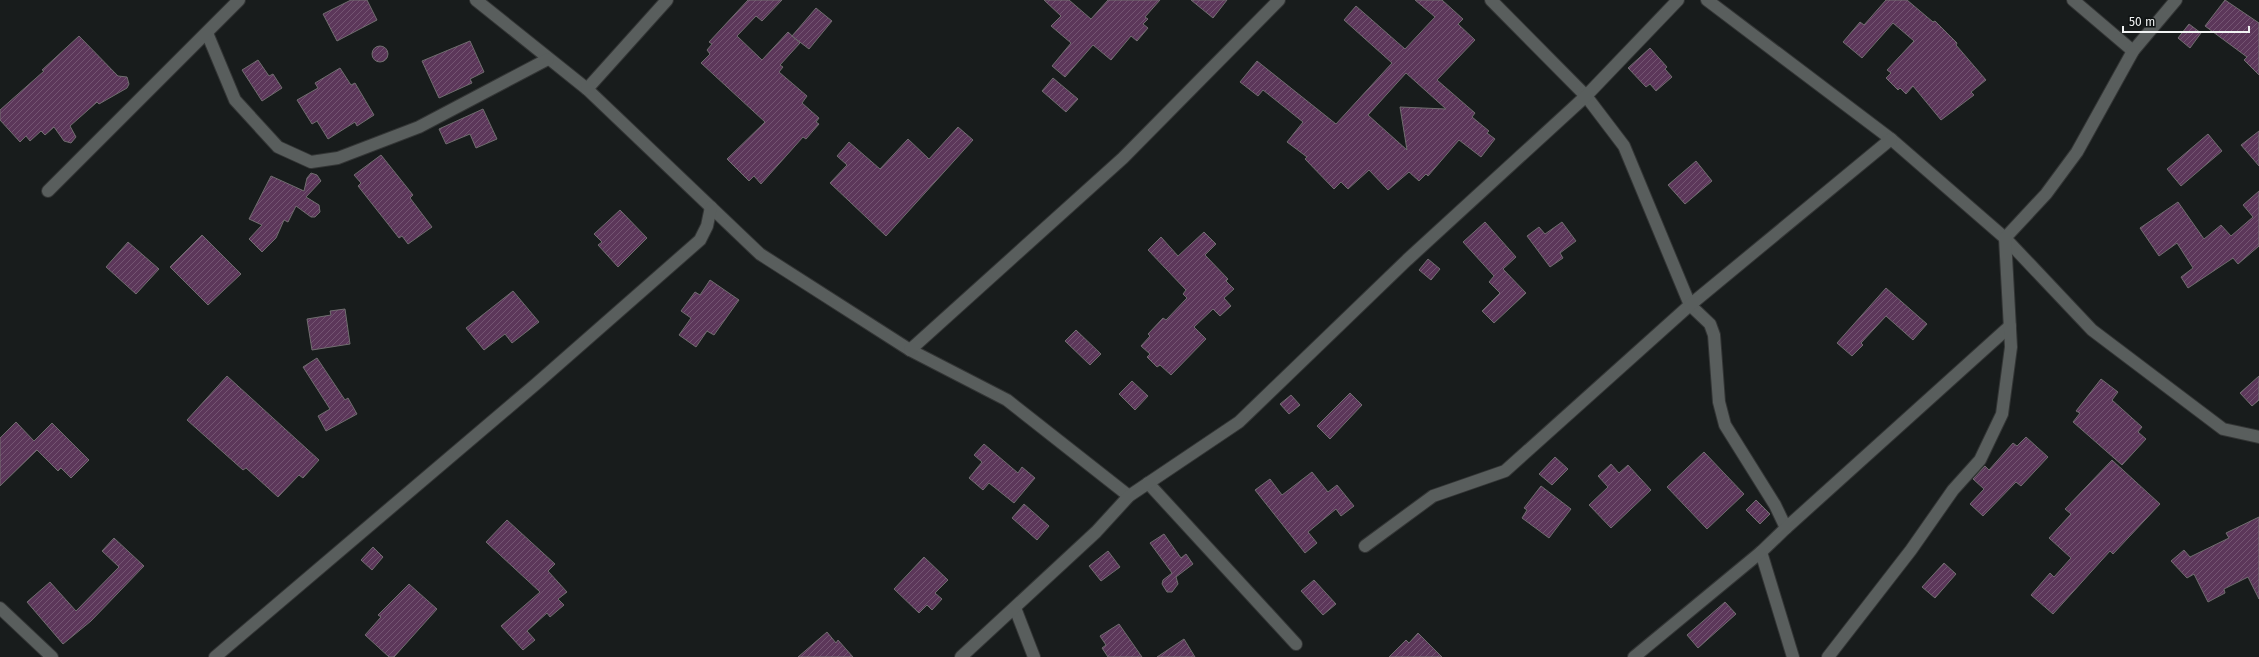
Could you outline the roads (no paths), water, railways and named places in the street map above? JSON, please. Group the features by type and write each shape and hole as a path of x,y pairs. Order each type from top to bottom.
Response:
{"street":[{"path":"48,191 239,0"},
{"path":"476,0 587,89 760,254 910,350 1007,400 1129,496"},
{"path":"587,89 667,0"},
{"path":"910,350 1123,158 1279,0"},
{"path":"1491,0 1586,96 1624,146 1690,305 1710,324 1714,335 1719,402 1725,425 1775,505 1786,528"},
{"path":"961,657 1096,532 1129,496 1239,422 1407,260 1586,96 1678,0"},
{"path":"1707,0 1891,139 2005,238 2092,330 2223,429 2259,437"},
{"path":"2073,0 2133,51"},
{"path":"1828,657 1911,550 1953,490 1980,460 2002,414 2011,347 2005,238 2046,194 2078,152 2133,51 2176,0"},
{"path":"207,33 235,100 278,147 310,162 338,158 419,127 548,59"},
{"path":"1365,546 1433,496 1505,472 1690,305 1891,139"},
{"path":"215,657 536,384 700,240 707,226 710,207"},
{"path":"1634,657 1761,552 2010,326"},
{"path":"1148,483 1296,644"},
{"path":"1761,552 1793,657"},
{"path":"0,608 52,657"},
{"path":"1015,608 1034,657"}]}
